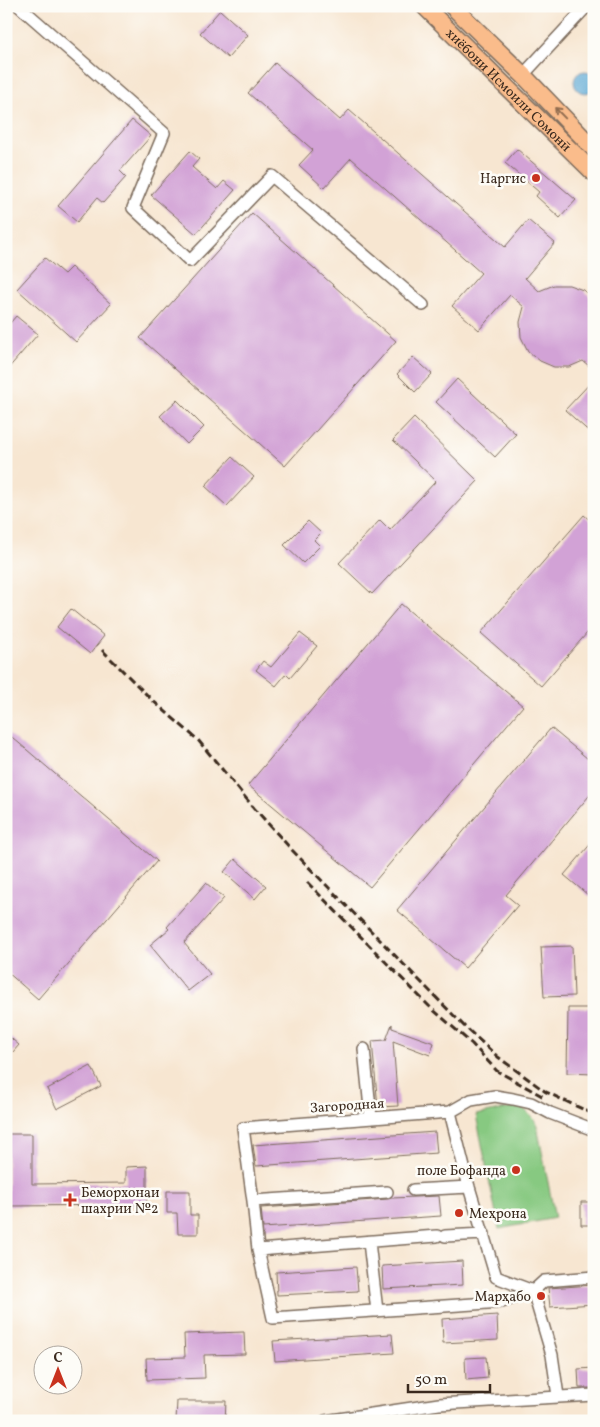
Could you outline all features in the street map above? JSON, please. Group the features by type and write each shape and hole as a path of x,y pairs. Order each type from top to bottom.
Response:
{"highway":[{"name":"хиёбони Исмоили Сомонӣ","path":"424,6 594,173"},
{"name":"хиёбони Исмоили Сомонӣ","path":"452,6 523,75 594,149"}],"street":[{"path":"19,6 164,133 132,208 190,261 272,176 423,306"},
{"path":"523,75 587,6"},
{"path":"364,1048 371,1118"},
{"path":"558,1396 552,1355 533,1291 496,1278 469,1187 450,1112 471,1100 495,1096 530,1103 594,1130"},
{"name":"Загородная","path":"450,1112 243,1128 258,1250 273,1318 502,1302 533,1291 544,1281 594,1277"},
{"path":"413,1190 469,1187"},
{"path":"253,1201 387,1192"},
{"path":"258,1250 484,1234"},
{"path":"369,1242 377,1311"},
{"path":"325,1421 439,1404 594,1395"}],"green space":[{"name":"поле Бофанда","path":"521,1106 536,1121 555,1218 499,1229 476,1115"}],"water":[{"path":"585,71 593,74 596,82 593,90 585,93 577,90 574,82 577,74"}],"building":[{"path":"220,10 248,35 228,58 200,33"},
{"path":"275,63 340,120 349,110 505,247 528,220 555,243 525,278 539,291 554,285 569,285 583,290 594,300 594,370 583,361 569,367 554,367 540,361 528,351 521,337 520,322 524,307 510,295 479,330 452,306 481,273 351,158 324,188 299,165 313,150 248,93"},
{"path":"132,120 151,136 120,171 126,177 103,203 97,198 77,222 58,206"},
{"name":"Наргис","path":"517,149 576,200 560,218 536,196 539,192 505,163"},
{"path":"190,151 199,159 192,167 217,189 224,181 235,190 196,234 151,195"},
{"path":"252,213 396,341 285,466 140,338"},
{"path":"45,258 64,274 71,267 111,304 76,342 17,289"},
{"path":"16,316 38,334 6,371 6,328"},
{"path":"413,357 432,374 415,392 397,374"},
{"path":"457,379 516,434 495,457 436,402"},
{"path":"594,379 594,436 565,410"},
{"path":"177,400 204,427 187,444 160,416"},
{"path":"414,418 478,481 372,594 339,563 380,520 390,530 436,481 393,440"},
{"path":"232,457 254,477 227,506 205,486"},
{"path":"584,515 594,524 594,625 541,686 481,633"},
{"path":"308,521 321,533 314,540 320,546 303,563 284,545"},
{"path":"401,604 523,706 370,887 248,785"},
{"path":"71,609 104,636 90,654 57,627"},
{"path":"300,633 317,646 290,678 286,674 276,686 256,670 263,661 271,667"},
{"path":"551,728 594,764 594,790 506,895 518,905 465,968 397,910"},
{"path":"6,732 157,861 38,999 6,971"},
{"path":"594,840 594,900 564,875"},
{"path":"235,859 266,886 255,899 224,872"},
{"path":"206,883 224,898 184,943 210,974 188,991 150,945 169,929 167,927"},
{"path":"572,946 574,996 544,997 541,947"},
{"path":"568,1008 594,1008 594,1074 567,1073"},
{"path":"392,1024 392,1028 434,1043 430,1055 393,1041 398,1106 378,1107 372,1041 386,1040"},
{"path":"6,1034 19,1045 6,1060"},
{"path":"91,1066 101,1086 57,1109 47,1089"},
{"path":"435,1132 437,1153 256,1166 253,1145"},
{"path":"7,1134 32,1134 32,1184 126,1183 126,1167 147,1166 147,1205 8,1206"},
{"path":"167,1191 190,1191 190,1215 198,1215 198,1234 178,1234 177,1213 167,1213"},
{"path":"439,1196 441,1216 263,1228 261,1208"},
{"path":"581,1202 594,1202 594,1225 581,1225"},
{"path":"462,1261 463,1285 383,1289 382,1266"},
{"path":"356,1267 358,1291 277,1295 276,1272"},
{"path":"594,1285 594,1304 550,1307 548,1288"},
{"path":"497,1315 498,1340 443,1343 442,1319"},
{"path":"244,1332 245,1354 204,1355 205,1378 147,1380 146,1358 185,1357 184,1334"},
{"path":"392,1334 394,1353 275,1361 273,1341"},
{"path":"486,1357 488,1378 466,1380 465,1358"},
{"path":"594,1368 594,1388 579,1388 578,1369"},
{"path":"177,1401 226,1401 225,1421 176,1421"}],"railway":[{"path":"102,650 151,699 198,740 254,808 292,850 464,1026 498,1057 546,1092 591,1113"},
{"path":"307,882 429,1006 472,1044 497,1071 544,1097"}],"place":[{"name":"Наргис","path":"536,178"},
{"name":"поле Бофанда","path":"516,1170"},
{"name":"Беморхонаи шахрии №2","path":"70,1200"},
{"name":"Меҳрона","path":"459,1213"},
{"name":"Марҳабо","path":"541,1296"}]}
